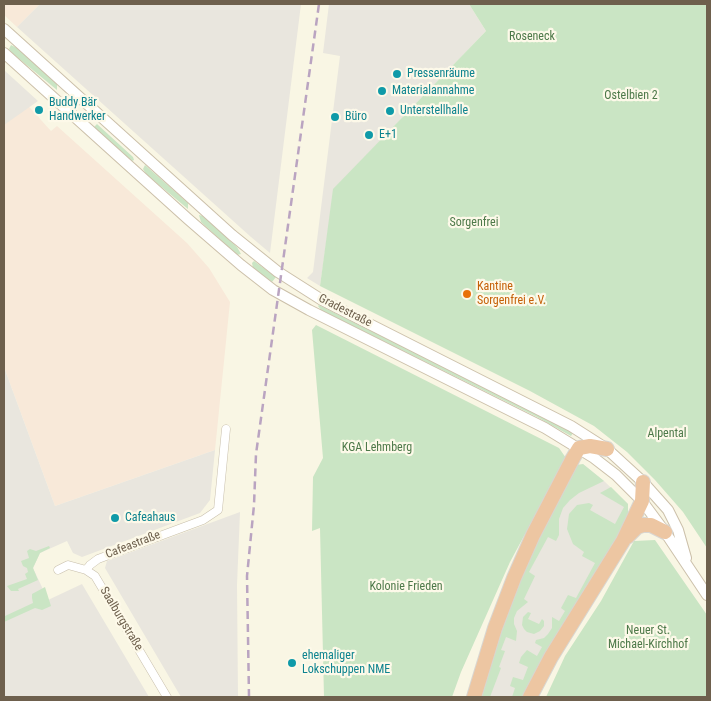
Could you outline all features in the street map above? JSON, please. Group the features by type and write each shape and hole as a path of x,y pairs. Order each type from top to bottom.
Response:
{"highway":[{"path":"474,697 495,628 514,578 533,535 579,448 590,446 607,450"},
{"path":"530,697 551,657 623,541 642,502 643,482"},
{"path":"623,541 637,527 643,525 651,525 665,532"}],"main road":[{"name":"Gradestraße","path":"4,29 232,235 278,272 322,300 593,438 643,482 664,505 674,520 688,566"},
{"name":"Gradestraße","path":"4,53 241,265 273,290 309,310 545,428 579,448 616,475 642,502 665,532 707,595"}],"street":[{"name":"Cafeastraße","path":"86,570 98,559 203,520 218,510 226,429"},
{"path":"58,570 68,565 86,570"},
{"name":"Saalburgstraße","path":"86,570 95,576 167,697"}],"shaded area":[{"path":"4,4 40,4 17,27 4,15"},
{"path":"40,4 301,4 270,253 17,27"},
{"path":"329,4 469,4 486,31 334,189 320,286 307,278 313,272 340,56 323,53"},
{"path":"4,70 38,101 4,125"},
{"path":"4,79 51,131 57,126 187,243 209,268 230,302 215,450 55,506 4,367"},
{"path":"4,367 55,506 215,450 210,500 200,513 82,557 73,553 67,541 40,553 33,568 48,600 82,584 149,697 4,697"},
{"path":"583,464 628,504 577,605 524,697 478,697 501,626"},
{"path":"240,512 237,585 238,697 181,697 105,568 107,561"}],"green space":[{"name":"Sorgenfrei","path":"469,4 707,4 707,548 683,512 655,480 627,452 594,426 530,391 320,286 333,189 486,31"},
{"path":"11,45 17,48 57,84 57,90 12,53 9,49"},
{"path":"97,124 134,160 132,161 94,127"},
{"path":"145,165 188,203 188,209 146,174 143,169"},
{"path":"199,215 203,216 237,247 241,254 237,255 201,222"},
{"path":"254,261 276,277 272,282 253,268 252,263"},
{"path":"319,305 539,414 573,433 571,436 537,417 321,310"},
{"path":"316,325 559,448 566,458 510,562 461,672 452,697 324,697 320,528 312,531 313,477 323,458 312,330"},
{"path":"583,464 604,481 579,493 563,508 559,519 559,535 556,541 548,537 529,572 535,576 524,599 528,602 517,611 514,618 517,631 516,641 506,637 501,650 505,651 499,667 501,668 490,697 478,697 501,626 538,537 576,465"},
{"path":"611,487 628,504 628,518 524,697 512,697 515,688 510,686 513,677 523,680 528,667 519,663 521,657 527,650 537,656 542,647 535,643 536,640 544,638 548,634 552,628 552,617 559,621 565,611 561,608 568,595 576,598 595,563 582,556 584,552 573,544 567,529 569,514 577,505 589,503 593,505 590,510 615,524 624,507 600,493"},
{"name":"Neuer St. Michael-Kirchhof","path":"655,540 707,615 707,697 546,697 565,656 601,601 634,541"},
{"path":"49,546 50,548 40,553 33,568 38,580 18,589 19,591 11,591 7,586 27,579 25,574 28,572 27,568 23,566 21,561 29,558 27,551 30,549 36,551"},
{"path":"45,587 51,606 42,610 35,608 4,622 4,615 33,603 32,594"},
{"path":"528,612 531,613 528,619 539,624 542,619 544,621 544,626 534,634 527,632 522,625 523,617"}],"railway":[{"path":"249,697 247,576 254,505 256,454 319,4"}],"place":[{"name":"Pressenräume","path":"397,74"},
{"name":"Materialannahme","path":"382,91"},
{"name":"Buddy Bär Handwerker","path":"39,110"},
{"name":"Unterstellhalle","path":"390,111"},
{"name":"Büro","path":"335,117"},
{"name":"E+1","path":"369,135"},
{"name":"Kantine Sorgenfrei e.V.","path":"467,294"},
{"name":"Cafeahaus","path":"115,518"},
{"name":"ehemaliger Lokschuppen NME","path":"292,663"}],"park label":[{"name":"Roseneck","path":"532,37"},
{"name":"Ostelbien 2","path":"631,96"},
{"name":"Alpental","path":"667,434"},
{"name":"KGA Lehmberg","path":"377,448"},
{"name":"Kolonie Frieden","path":"406,587"}]}
